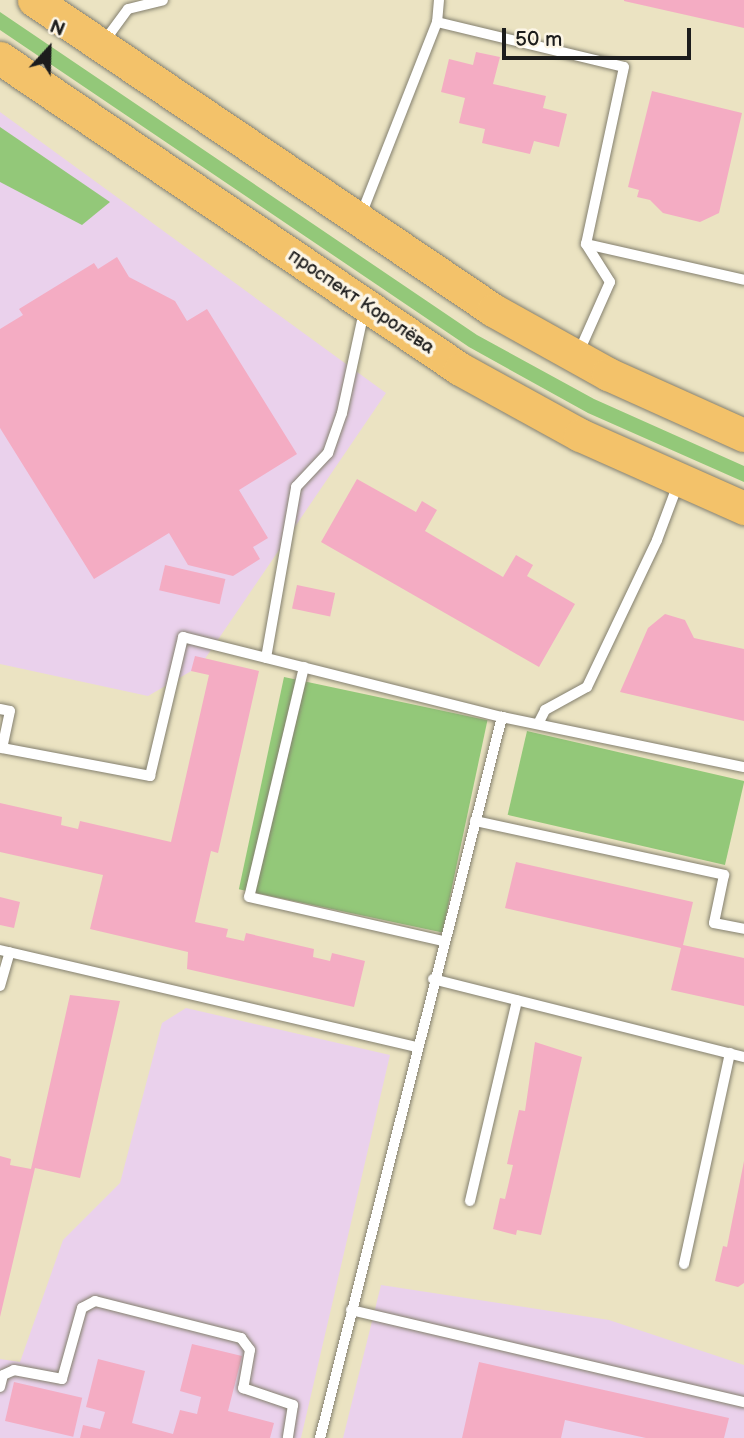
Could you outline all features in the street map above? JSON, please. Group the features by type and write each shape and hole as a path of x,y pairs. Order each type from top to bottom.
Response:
{"main road":[{"path":"34,0 493,310 576,357 744,435"},
{"name":"проспект Королёва","path":"0,58 460,369 580,435 744,508"}],"lane":[{"path":"101,45 128,9 163,0"},
{"path":"359,219 437,22 439,0"},
{"path":"437,22 624,68 586,244 610,282 576,357"},
{"path":"586,244 744,280"},
{"path":"266,658 296,487 328,453 342,413 365,305"},
{"path":"538,724 545,710 587,687 657,540 679,481"},
{"path":"0,709 10,711 2,748 150,776 183,637 502,717 744,767"},
{"path":"304,667 249,897 443,941"},
{"path":"320,1438 433,979 502,717"},
{"path":"475,821 724,875 714,923 744,929"},
{"path":"0,986 5,951 416,1048"},
{"path":"433,979 744,1056"},
{"path":"470,1200 517,1000"},
{"path":"684,1264 730,1053"},
{"path":"0,1387 3,1375 14,1370 62,1379 82,1308 95,1301 248,1343 243,1388 293,1405 288,1438"},
{"path":"351,1310 744,1402"}],"shaded area":[{"path":"0,112 386,393 200,666 148,696 0,664"},
{"path":"186,1008 390,1055 301,1438 0,1438 0,1359 20,1362 63,1240 120,1183 162,1023"},
{"path":"381,1285 609,1320 744,1365 744,1438 343,1438"}],"green space":[{"path":"0,12 477,335 594,399 744,466 744,482 588,413 469,347 0,30"},
{"path":"0,127 110,202 82,225 0,182"},
{"path":"284,677 487,720 442,933 239,889"},
{"path":"527,731 744,781 725,865 508,815"}],"building":[{"path":"624,0 744,0 744,28 624,1"},
{"path":"476,52 500,57 493,84 546,96 543,108 567,114 559,147 534,141 530,154 482,143 485,129 459,123 465,98 441,92 449,59 473,65"},
{"path":"652,91 742,113 719,213 700,222 663,213 650,200 637,197 639,190 628,187"},
{"path":"117,257 129,277 175,301 187,321 207,309 297,454 239,490 268,538 253,547 260,559 233,576 188,565 169,533 94,579 0,428 0,329 23,315 19,309 94,263 98,269"},
{"path":"357,479 416,512 422,501 437,510 425,531 503,577 516,555 533,565 527,576 575,604 539,667 321,542"},
{"path":"165,565 225,579 220,604 159,590"},
{"path":"297,585 335,593 330,617 292,608"},
{"path":"665,614 685,620 694,638 744,649 744,721 620,692 648,628"},
{"path":"195,656 259,671 218,853 211,851 195,922 228,929 226,937 244,941 246,933 314,949 313,957 330,961 332,953 365,961 354,1007 187,969 188,952 90,929 103,875 0,852 0,803 62,817 61,825 78,829 80,821 171,842 209,675 191,671"},
{"path":"516,862 693,902 683,945 744,958 744,1006 671,990 681,948 505,908"},
{"path":"0,897 20,902 14,928 0,925"},
{"path":"70,995 120,1001 80,1178 35,1168 0,1317 0,1156 11,1159 10,1165 31,1169"},
{"path":"535,1042 582,1057 541,1235 517,1230 516,1235 493,1229 500,1198 505,1199 513,1165 507,1164 519,1110 525,1111"},
{"path":"744,1161 744,1283 738,1287 715,1281 723,1246 727,1247"},
{"path":"192,1344 242,1356 228,1411 274,1423 270,1438 80,1438 83,1425 100,1429 105,1412 86,1407 98,1359 145,1371 132,1423 173,1434 180,1410 197,1414 201,1397 180,1391"},
{"path":"479,1362 729,1418 724,1438 646,1438 565,1420 561,1438 462,1438"},
{"path":"14,1382 82,1398 73,1437 5,1421"}]}
